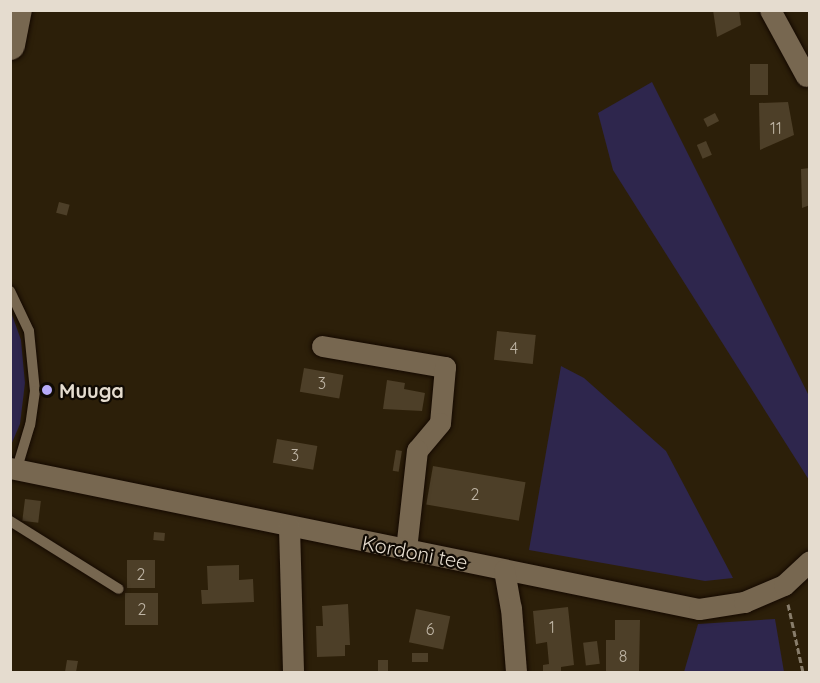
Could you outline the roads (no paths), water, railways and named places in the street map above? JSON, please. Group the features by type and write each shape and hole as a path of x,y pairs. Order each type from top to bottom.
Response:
{"street":[{"path":"10,45 17,10"},
{"path":"770,10 808,75"},
{"path":"322,346 445,367 440,423 417,450 406,550"},
{"name":"Kordoni tee","path":"14,468 289,527 699,609 744,603 784,585 810,561"},
{"path":"289,527 293,672"},
{"path":"504,570 511,609 516,672"},
{"path":"784,585 810,582"}],"lane":[{"path":"10,291 29,331 35,390 30,425 14,468"},
{"path":"10,521 119,590"}],"place":[{"name":"Muuga","path":"47,390"}]}
